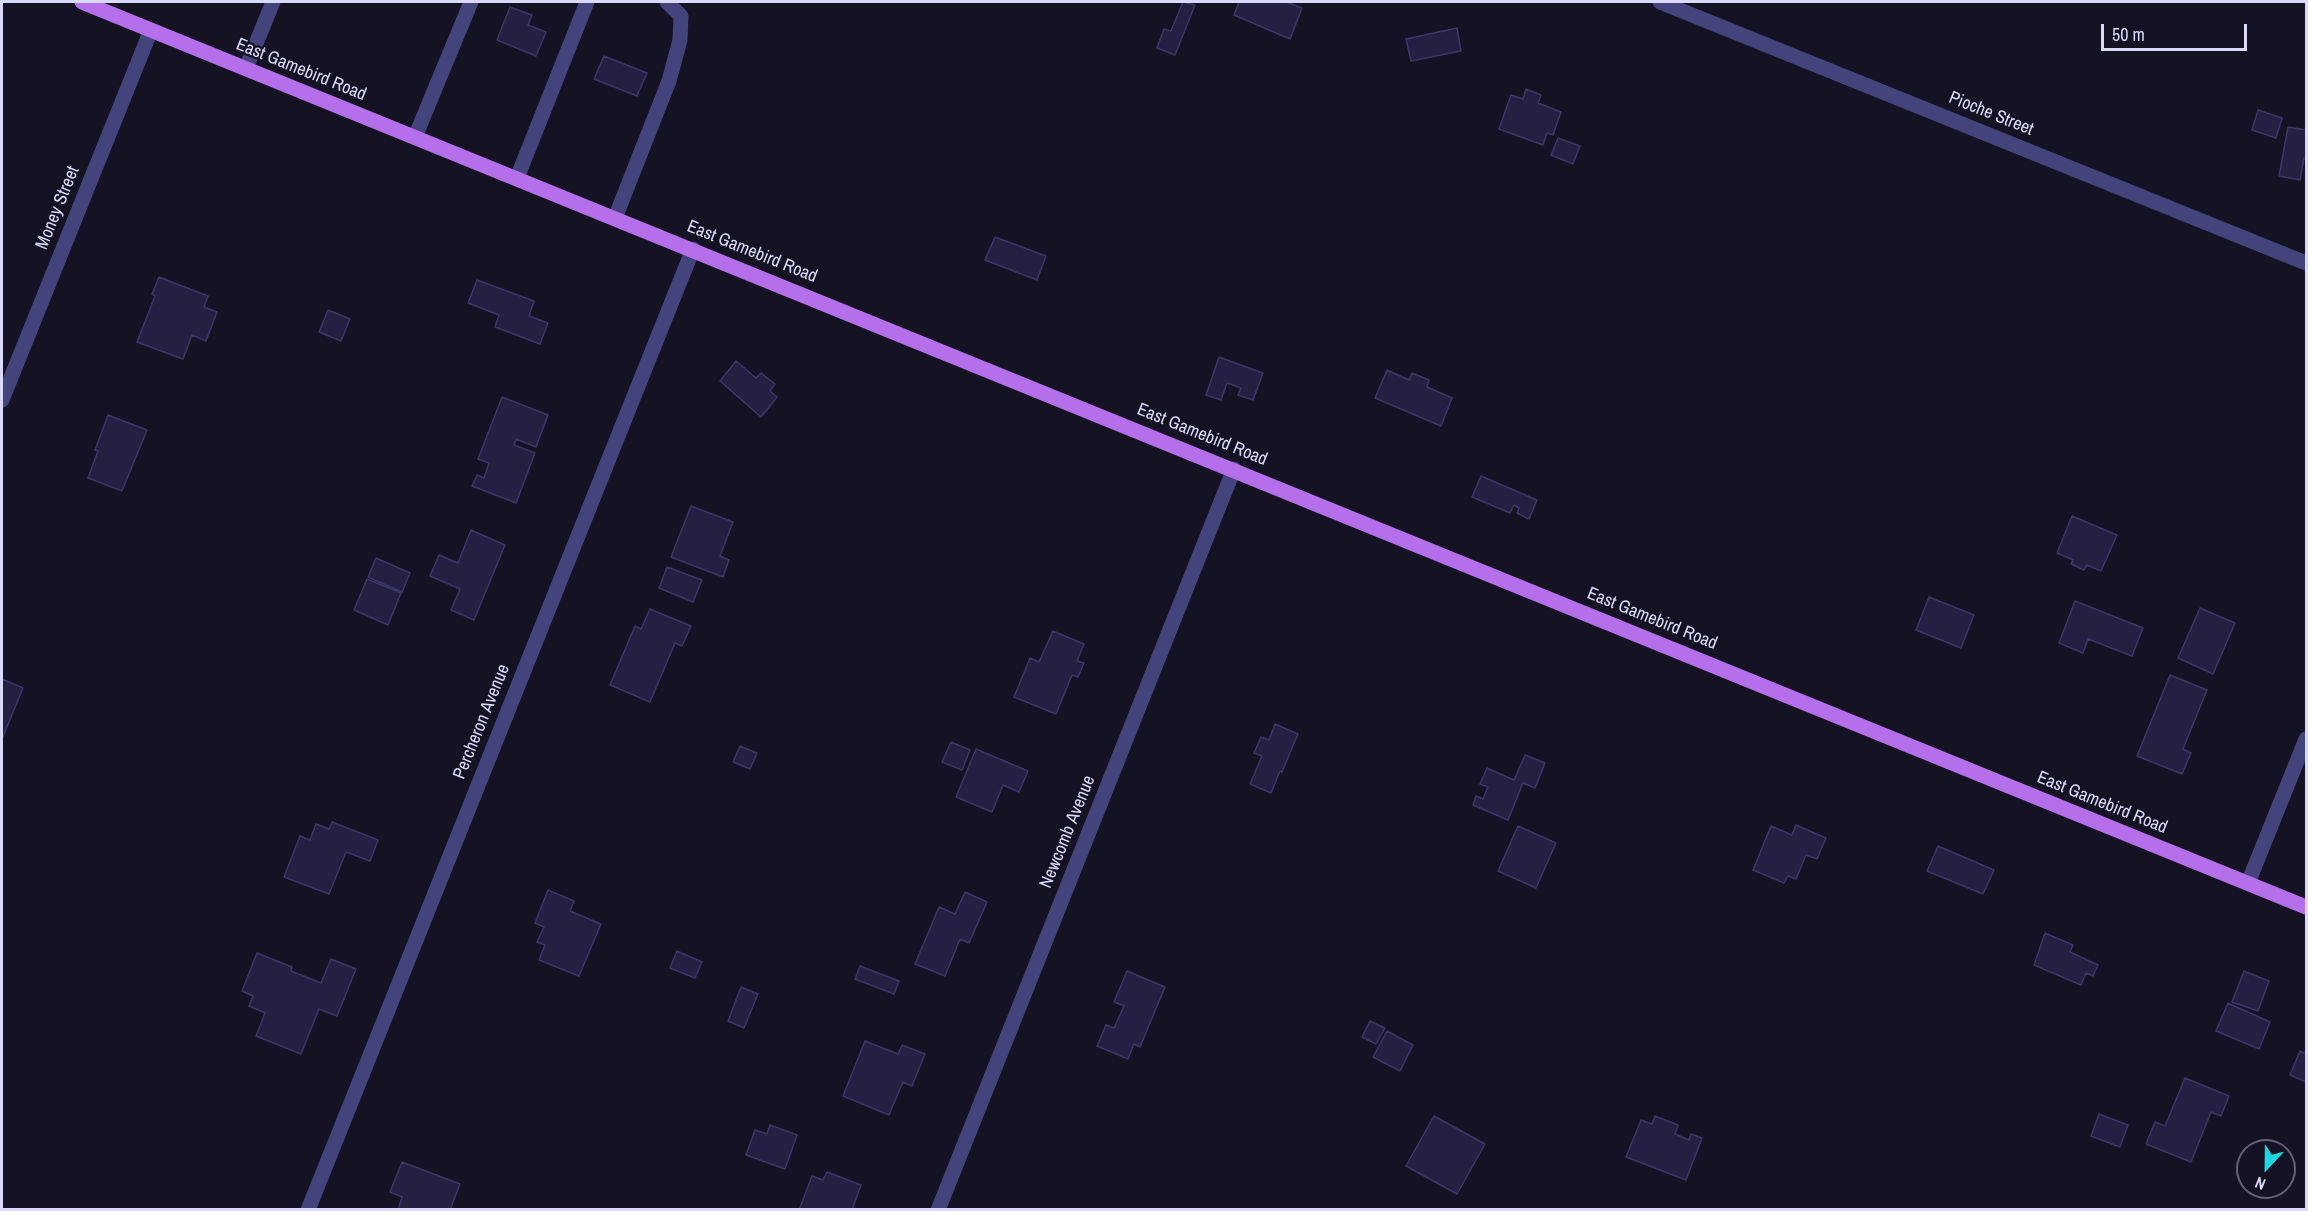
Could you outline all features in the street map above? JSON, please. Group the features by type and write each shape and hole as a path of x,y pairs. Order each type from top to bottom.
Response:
{"main road":[{"name":"East Gamebird Road","path":"83,2 2307,907"}],"street":[{"path":"246,68 273,2"},
{"path":"415,137 471,2"},
{"path":"517,178 588,2"},
{"path":"615,218 669,81 680,40 681,16 667,2"},
{"name":"Pioche Street","path":"1660,2 2307,263"},
{"name":"Money Street","path":"2,400 151,30"},
{"name":"Percheron Avenue","path":"309,1209 693,249"},
{"name":"Newcomb Avenue","path":"938,1209 1234,470"},
{"path":"2248,883 2307,739"}],"building":[{"path":"1183,2 1195,5 1175,55 1157,48 1164,29 1171,31"},
{"path":"1239,2 1286,2 1302,8 1290,39 1234,15"},
{"path":"510,7 532,15 528,25 546,32 536,56 497,40"},
{"path":"1457,28 1461,51 1411,61 1406,39"},
{"path":"604,56 647,73 637,96 594,79"},
{"path":"1526,89 1541,95 1538,103 1561,112 1553,135 1547,133 1543,145 1499,129 1511,95 1523,99"},
{"path":"2258,110 2282,118 2276,138 2252,130"},
{"path":"2288,127 2306,130 2306,159 2304,158 2300,180 2279,176"},
{"path":"1558,138 1580,146 1573,164 1551,155"},
{"path":"995,237 1046,256 1037,280 985,260"},
{"path":"159,277 208,296 204,307 217,312 206,341 192,335 183,359 137,342 155,296 152,294"},
{"path":"477,280 534,301 529,316 548,323 540,344 495,327 499,315 468,303"},
{"path":"328,310 350,319 341,341 319,332"},
{"path":"1219,357 1263,373 1253,400 1238,395 1241,388 1227,383 1221,400 1206,395"},
{"path":"736,361 756,378 761,373 775,384 770,391 777,397 761,417 720,381"},
{"path":"1387,370 1409,380 1412,373 1429,380 1427,387 1452,398 1441,426 1375,398"},
{"path":"502,397 548,415 536,447 516,439 514,445 535,453 516,503 472,486 477,475 484,478 489,463 478,459"},
{"path":"108,415 147,430 122,491 88,478 98,451 95,450"},
{"path":"1481,476 1537,500 1529,519 1517,513 1519,508 1514,505 1510,513 1472,497"},
{"path":"691,506 733,522 720,556 729,560 723,577 671,557"},
{"path":"2072,516 2117,535 2101,571 2087,565 2084,570 2071,564 2073,560 2057,553"},
{"path":"471,530 505,545 474,620 451,610 460,589 430,576 439,555 458,563"},
{"path":"376,558 410,573 402,592 368,577"},
{"path":"667,567 702,580 693,602 659,588"},
{"path":"367,579 401,593 388,625 354,610"},
{"path":"1929,597 1974,615 1961,648 1916,630"},
{"path":"2075,601 2143,628 2132,656 2088,639 2083,653 2059,643"},
{"path":"2200,608 2235,623 2213,674 2178,658"},
{"path":"650,609 691,626 682,646 675,643 650,702 610,685 635,626 641,629"},
{"path":"1053,631 1084,644 1077,661 1084,663 1078,677 1072,675 1056,714 1014,697 1030,658 1039,662"},
{"path":"2170,675 2207,690 2183,749 2191,753 2182,774 2137,756"},
{"path":"2,679 23,688 2,739"},
{"path":"1275,724 1298,734 1271,793 1250,784 1262,756 1254,753 1261,737 1269,740"},
{"path":"951,742 970,750 962,770 942,762"},
{"path":"740,746 757,753 750,769 733,762"},
{"path":"976,749 1028,771 1019,792 1003,785 992,812 956,797"},
{"path":"1525,755 1545,763 1535,788 1523,783 1508,820 1473,805 1476,796 1483,799 1488,787 1480,784 1487,768 1514,780"},
{"path":"332,822 378,840 370,861 346,852 329,894 284,877 300,836 310,840 316,824 329,829"},
{"path":"1796,825 1826,838 1817,859 1806,855 1796,879 1788,876 1784,883 1753,870 1771,826 1792,835"},
{"path":"1518,826 1556,843 1536,888 1498,871"},
{"path":"1938,846 1994,870 1983,894 1927,871"},
{"path":"548,890 574,901 570,911 601,924 579,976 539,960 545,945 537,942 544,927 535,923"},
{"path":"965,892 987,902 969,943 960,939 945,976 915,964 939,907 955,914"},
{"path":"2045,933 2073,945 2070,952 2098,965 2093,976 2086,973 2081,985 2034,965"},
{"path":"677,951 702,962 695,978 670,968"},
{"path":"257,953 292,967 291,971 321,983 331,959 356,969 337,1016 319,1009 301,1054 256,1036 265,1013 249,1006 253,996 242,991"},
{"path":"860,966 899,981 894,994 855,979"},
{"path":"1127,971 1165,987 1140,1047 1134,1044 1128,1059 1097,1046 1106,1025 1114,1028 1124,1006 1114,1002"},
{"path":"2244,971 2269,981 2258,1011 2232,1002"},
{"path":"741,987 758,994 744,1028 728,1021"},
{"path":"2228,1003 2270,1022 2259,1049 2216,1031"},
{"path":"1370,1021 1385,1028 1376,1044 1362,1037"},
{"path":"1387,1031 1413,1045 1400,1071 1373,1057"},
{"path":"865,1041 898,1054 902,1045 925,1054 912,1086 903,1082 889,1115 843,1096"},
{"path":"2300,1051 2306,1054 2306,1082 2290,1075"},
{"path":"2185,1078 2229,1096 2221,1116 2211,1112 2191,1162 2146,1144 2155,1122 2165,1126"},
{"path":"2099,1114 2128,1125 2120,1147 2091,1136"},
{"path":"1434,1116 1485,1144 1457,1194 1406,1166"},
{"path":"1655,1116 1678,1125 1675,1134 1689,1140 1691,1134 1702,1138 1686,1180 1626,1157 1641,1120 1652,1124"},
{"path":"770,1125 797,1135 785,1169 746,1155 755,1130 767,1134"},
{"path":"402,1162 460,1184 450,1210 398,1210 402,1197 390,1192"},
{"path":"827,1172 861,1185 852,1210 799,1210 812,1176 823,1180"}]}
